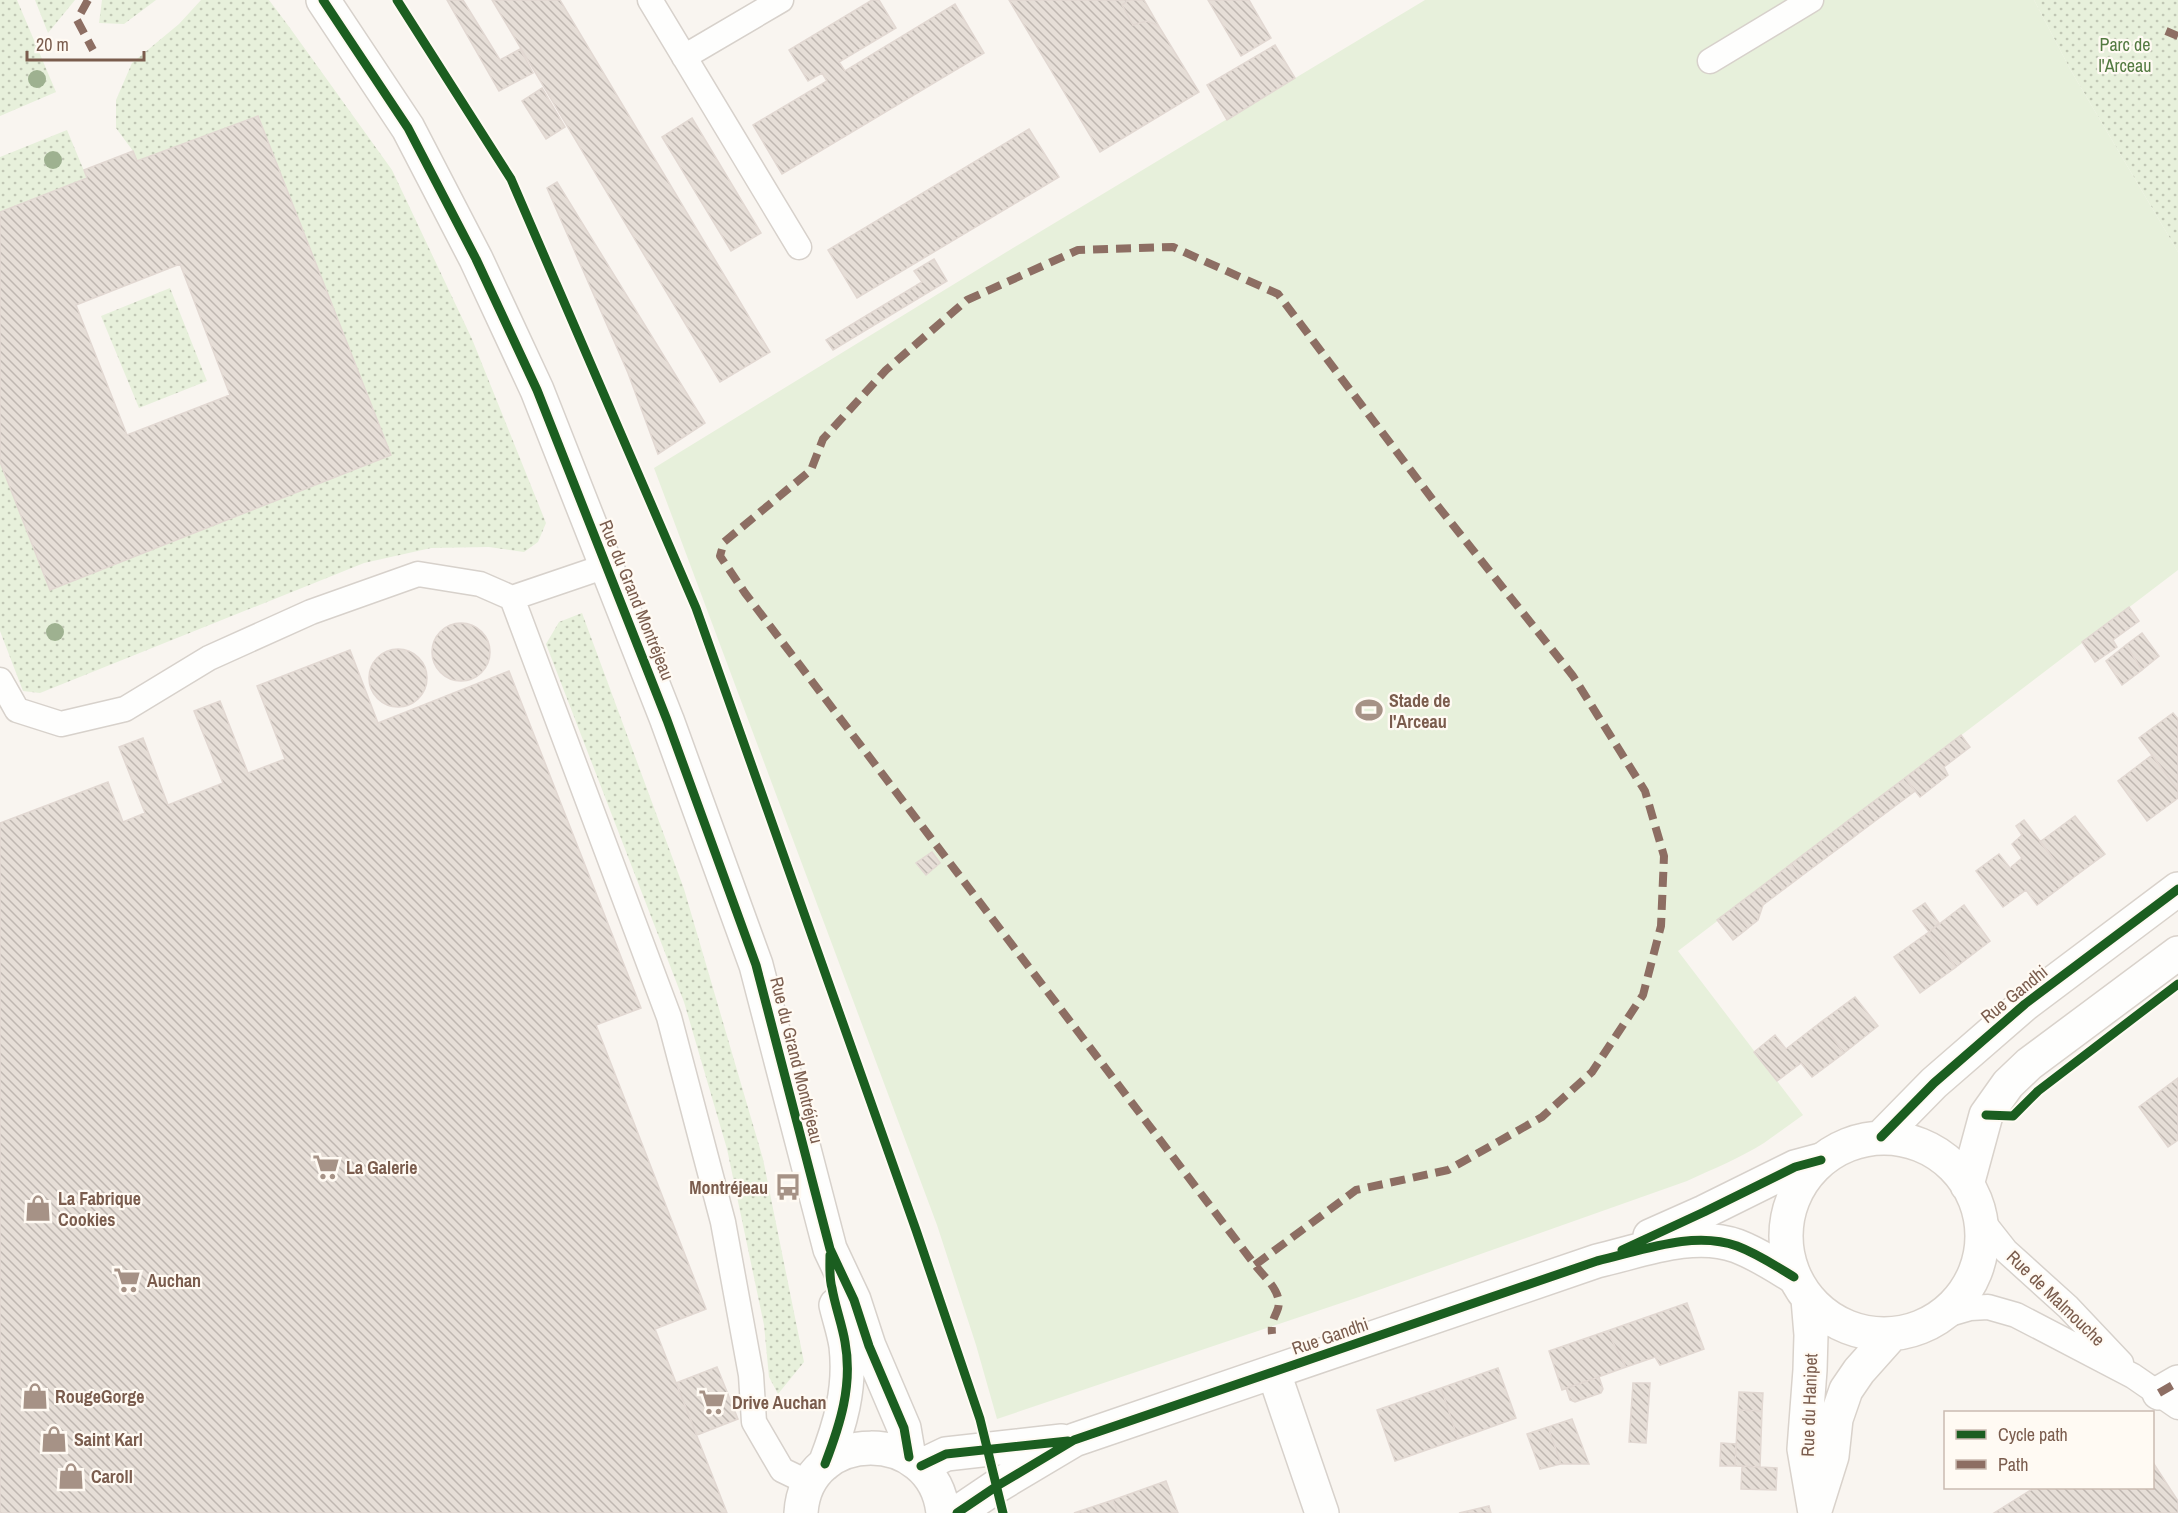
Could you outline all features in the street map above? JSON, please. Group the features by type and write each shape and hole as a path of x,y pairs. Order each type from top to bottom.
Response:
{"street":[{"name":"Rue du Grand Montréjeau","path":"323,0 408,128 476,259 537,390 667,720 756,965 830,1250 854,1300 869,1346 904,1428 915,1462 936,1486 943,1513"},
{"name":"Rue Gandhi","path":"1881,1137 1934,1083 2025,1004 2178,889"},
{"path":"1967,1185 1984,1120 2008,1084 2029,1064 2177,956"},
{"path":"1881,1137 1915,1143 1936,1152 1953,1167 1973,1195 1980,1218 1982,1244 1977,1268 1958,1301 1939,1317 1917,1328 1892,1334 1864,1332 1846,1327 1830,1318 1801,1288 1786,1246 1785,1225 1800,1184 1830,1153 1849,1143 1881,1137"},
{"name":"Rue Gandhi","path":"915,1462 946,1454 1074,1440 1597,1261 1704,1212 1794,1167 1821,1160"},
{"name":"Rue Gandhi","path":"1597,1261 1705,1240 1737,1246 1762,1258 1801,1288"},
{"name":"Rue du Grand Montréjeau","path":"811,1487 839,1429 846,1399 846,1344 831,1285 830,1250"},
{"name":"Rue du Hanipet","path":"1801,1288 1811,1335 1804,1449 1815,1512"},
{"name":"Rue du Hanipet","path":"1815,1512 1832,1456 1836,1419 1846,1390 1859,1371 1892,1334"},
{"path":"1274,1373 1322,1513"},
{"name":"Rue Gandhi","path":"957,1513 1074,1440"},
{"path":"811,1487 847,1452 873,1447 897,1452 915,1462"}],"lane":[{"path":"650,0 799,247"},
{"path":"684,57 781,0"},
{"path":"1710,61 1811,0"},
{"path":"0,680 17,710 61,724 125,709 209,657 311,612 418,574 480,584 512,598 606,566"},
{"path":"512,598 669,1017 723,1222 751,1375 754,1422 782,1470 811,1487"},
{"name":"Rue de Malmouche","path":"1980,1218 2007,1251 2162,1389"},
{"name":"Rue de Malmouche","path":"1939,1317 1961,1310 1979,1308 2016,1315 2162,1389"}],"green space":[{"path":"0,0 17,0 56,92 0,116"},
{"path":"35,0 75,0 48,33"},
{"path":"102,0 156,0 124,24 99,23"},
{"path":"201,0 269,0 392,170 472,339 546,523 538,542 524,552 489,547 431,548 364,563 40,693 23,691 0,631 0,462 391,455 258,116 137,161 133,151 116,128 116,100 132,63 179,24"},
{"name":"Stade de l'Arceau","path":"1425,0 2034,0 2070,69 2178,252 2178,570 1678,951 1803,1115 1774,1136 1746,1154 1687,1181 1359,1297 997,1419 976,1345 937,1225 654,468"},
{"name":"Parc de l'Arceau","path":"2034,0 2178,0 2178,252 2070,69"},
{"path":"67,130 87,178 0,212 0,157"},
{"path":"170,288 207,381 139,408 101,316"},
{"path":"582,613 684,889 763,1159 804,1362 778,1394 769,1377 764,1325 727,1149 684,1002 546,644 559,622"}],"building":[{"path":"447,0 463,0 500,60 520,49 533,73 499,91"},
{"path":"492,0 560,0 770,352 720,382"},
{"path":"872,0 879,0 896,28 839,62 845,71 955,4 984,53 782,174 753,125 827,81 822,73 808,81 789,50"},
{"path":"1009,0 1129,0 1122,5 1133,25 1146,21 1160,28 1199,92 1100,152"},
{"path":"1129,0 1144,0 1160,28 1146,21 1133,25 1122,5"},
{"path":"1208,0 1249,0 1271,38 1241,56"},
{"path":"1275,45 1295,78 1227,120 1207,85"},
{"path":"542,88 565,127 546,139 522,101"},
{"path":"258,116 391,455 50,590 0,462 0,212 87,178 84,170 133,151 137,161","holes":["180,264 230,395 127,435 76,305"]},
{"path":"692,118 761,233 731,251 662,137"},
{"path":"1029,129 1059,177 857,298 828,250"},
{"path":"557,182 705,423 658,454 628,373 547,188"},
{"path":"934,259 947,281 833,350 826,340 922,282 914,271"},
{"path":"2129,607 2139,621 2113,640 2117,647 2095,662 2082,642"},
{"path":"455,623 467,623 482,631 490,646 490,658 482,673 467,681 455,681 440,673 432,658 432,646 440,631"},
{"path":"2142,633 2159,656 2142,670 2126,645"},
{"path":"2126,645 2142,670 2122,685 2106,661"},
{"path":"398,649 409,651 422,662 427,678 425,689 414,702 398,707 387,705 374,694 369,678 371,667 382,654"},
{"name":"La Galerie","path":"350,650 378,723 509,671 641,1008 596,1025 706,1309 655,1329 727,1513 0,1513 0,823 108,782 123,822 145,813 119,747 143,738 168,805 223,783 194,711 220,701 248,773 285,759 257,686"},
{"path":"2173,713 2178,719 2178,790 2139,738"},
{"path":"1961,735 1970,747 1944,767 1948,775 1920,797 1905,778"},
{"path":"2152,755 2178,790 2178,798 2147,821 2118,781"},
{"path":"1905,778 1915,791 1855,836 1845,823"},
{"path":"2075,816 2105,854 2070,880 2040,842"},
{"path":"2024,820 2070,880 2037,905 2026,890 2003,907 1976,871 1999,854 2010,868 2022,858 2012,844 2022,835 2016,826"},
{"path":"1845,823 1855,836 1800,877 1791,864"},
{"path":"932,852 940,863 926,875 916,863"},
{"path":"1791,864 1800,877 1763,905 1758,920 1748,928 1733,908"},
{"path":"1925,903 1939,923 1929,932 1913,911"},
{"path":"1964,905 1990,941 1956,967 1929,932"},
{"path":"1733,908 1748,928 1733,940 1717,920"},
{"path":"1929,932 1956,967 1920,993 1894,957"},
{"path":"1855,997 1878,1026 1844,1053 1821,1022"},
{"path":"1821,1022 1844,1053 1812,1077 1801,1063 1777,1081 1754,1052 1775,1035 1786,1049"},
{"path":"2178,1078 2178,1140 2168,1147 2139,1107"},
{"path":"1687,1303 1704,1349 1660,1365 1655,1357 1626,1367 1607,1331"},
{"path":"1607,1331 1626,1367 1562,1390 1549,1351"},
{"path":"717,1367 738,1419 697,1435 676,1383"},
{"path":"1498,1368 1516,1418 1458,1439 1441,1388"},
{"path":"1599,1377 1603,1389 1601,1393 1575,1402 1570,1400 1566,1388"},
{"path":"1633,1383 1650,1383 1646,1443 1629,1442"},
{"path":"1441,1388 1458,1439 1395,1461 1377,1410"},
{"path":"1739,1392 1763,1393 1762,1411 1738,1410"},
{"path":"1738,1410 1762,1411 1760,1467 1735,1466"},
{"path":"1572,1419 1589,1464 1561,1464 1548,1427"},
{"path":"1548,1427 1561,1464 1540,1469 1527,1434"},
{"path":"1721,1443 1736,1444 1735,1466 1720,1466"},
{"path":"2154,1464 2178,1501 2178,1513 1994,1513 2032,1489 2154,1489"},
{"path":"1742,1466 1777,1468 1776,1490 1741,1489"},
{"path":"1166,1481 1178,1513 1118,1513 1113,1500"},
{"path":"1113,1500 1118,1513 1074,1513"},
{"path":"1489,1506 1491,1513 1459,1513 1472,1510"}],"marked path":[{"path":"88,0 77,20 93,50"},
{"path":"2166,31 2178,36"},
{"path":"1255,1265 1356,1190 1448,1170 1542,1117 1592,1072 1643,995 1661,926 1664,856 1645,791 1573,676 1433,500 1278,294 1173,247 1078,250 967,300 886,370 823,439 811,470 724,542 720,556 745,593 1255,1265 1272,1286 1279,1305 1273,1322 1272,1334"},
{"path":"2159,1393 2178,1382"}],"cycle path":[{"path":"323,0 408,128 476,259 537,390 667,720 756,965 830,1249 854,1300 869,1346 904,1428 909,1457"},
{"path":"397,0 511,179 696,608 916,1230 980,1419 1003,1513"},
{"path":"1881,1137 1934,1083 2025,1004 2178,889"},
{"path":"1986,1115 2013,1116 2038,1091 2178,984"},
{"path":"1622,1250 1795,1167 1821,1160"},
{"path":"957,1513 1074,1440 1597,1261 1667,1244 1703,1240 1737,1246 1760,1256 1794,1277"},
{"path":"825,1464 844,1404 847,1374 845,1342 830,1280 830,1255"},
{"path":"921,1466 946,1454 1068,1441"}],"place":[{"name":"Stade de l'Arceau","path":"1369,710"},
{"name":"La Galerie","path":"326,1167"},
{"name":"Montréjeau","path":"788,1187"},
{"name":"La Fabrique Cookies","path":"38,1208"},
{"name":"Auchan","path":"127,1280"},
{"name":"RougeGorge","path":"35,1396"},
{"name":"Drive Auchan","path":"712,1402"},
{"name":"Saint Karl","path":"54,1439"},
{"name":"Caroll","path":"71,1476"}]}
